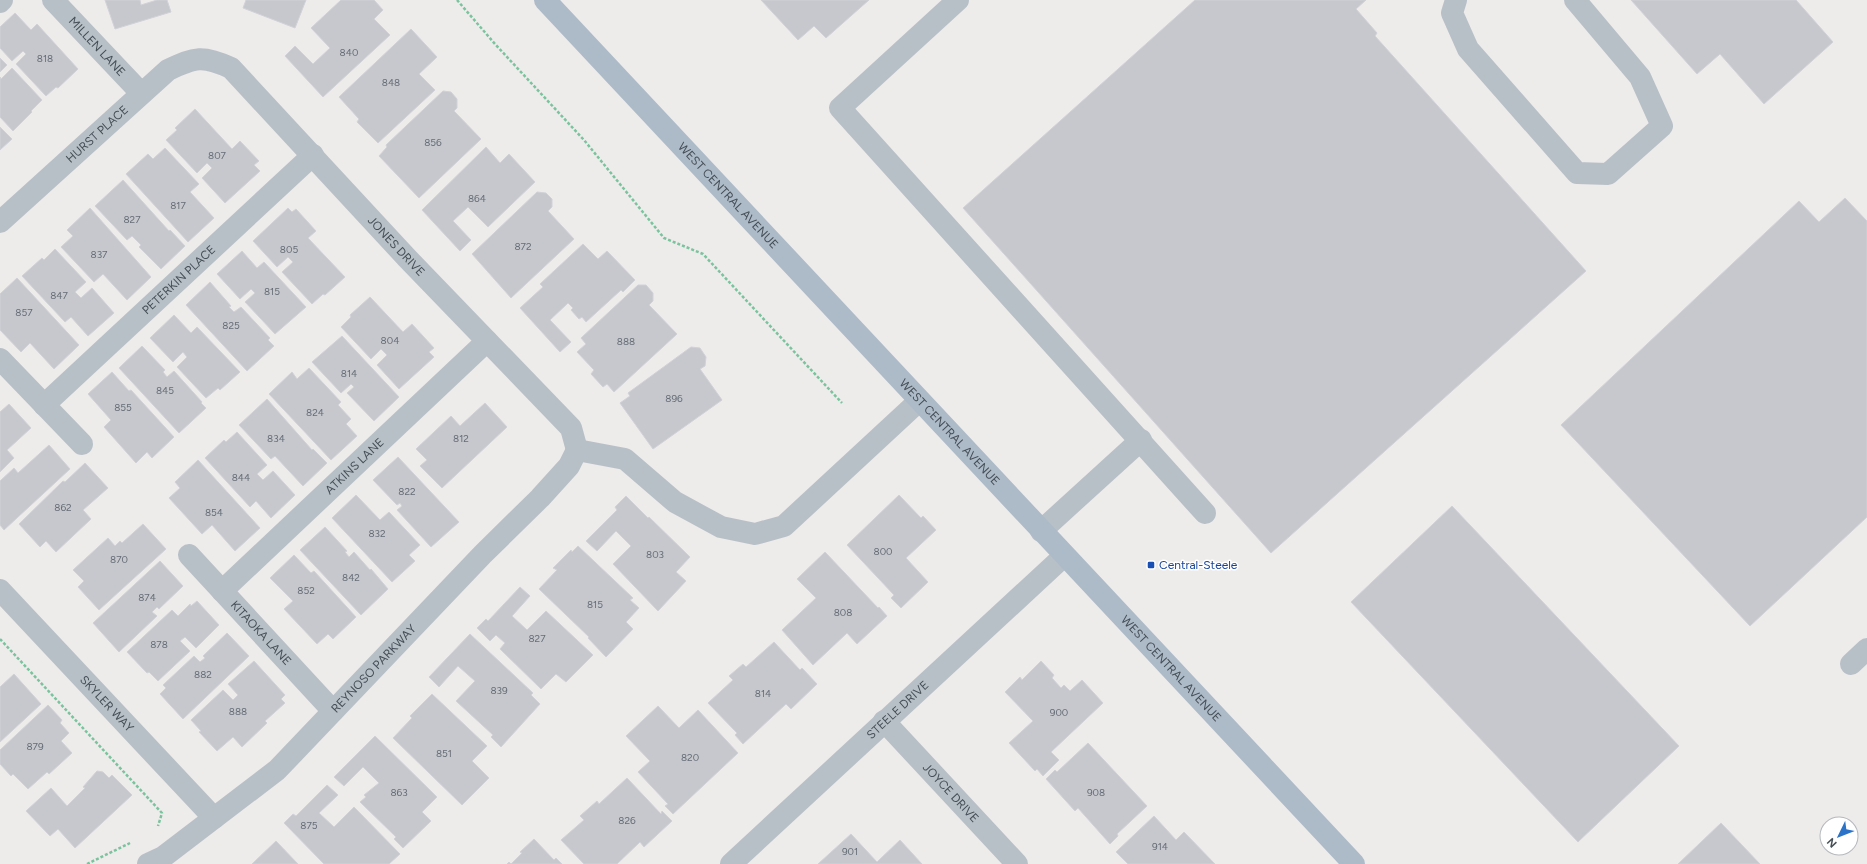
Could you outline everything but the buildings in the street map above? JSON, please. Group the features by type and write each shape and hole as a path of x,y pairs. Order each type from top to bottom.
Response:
{"main road":[{"name":"WEST CENTRAL AVENUE","path":"545,0 1354,864"}],"street":[{"name":"MILLEN LANE","path":"53,0 141,93"},
{"path":"958,0 840,108 1206,513"},
{"path":"1456,0 1452,13 1468,49 1473,55 1577,173 1608,174 1662,126 1640,77 1575,0"},
{"name":"HURST PLACE","path":"0,222 168,70 185,62 200,58"},
{"name":"JONES DRIVE","path":"200,58 214,60 231,68 407,258 571,428 577,450"},
{"name":"PETERKIN PLACE","path":"44,405 313,155"},
{"name":"ATKINS LANE","path":"222,591 487,341"},
{"path":"0,359 82,444"},
{"path":"577,450 625,459 675,502 721,527 755,534 784,526 919,401"},
{"path":"1041,531 1141,440"},
{"name":"REYNOSO PARKWAY","path":"148,864 163,857 277,770 483,554 540,498 569,466 577,450"},
{"name":"KITAOKA LANE","path":"189,555 333,712"},
{"name":"STEELE DRIVE","path":"731,864 1064,556"},
{"name":"SKYLER WAY","path":"0,590 214,818"},
{"path":"1851,664 1867,649"},
{"name":"JOYCE DRIVE","path":"884,721 1017,864"}],"path":[{"path":"457,0 584,140 664,238 703,254 842,403"},
{"path":"0,639 162,813 159,825 154,829"},
{"path":"87,864 131,843"}],"place":[{"name":"Central-Steele","path":"1151,565"}]}
